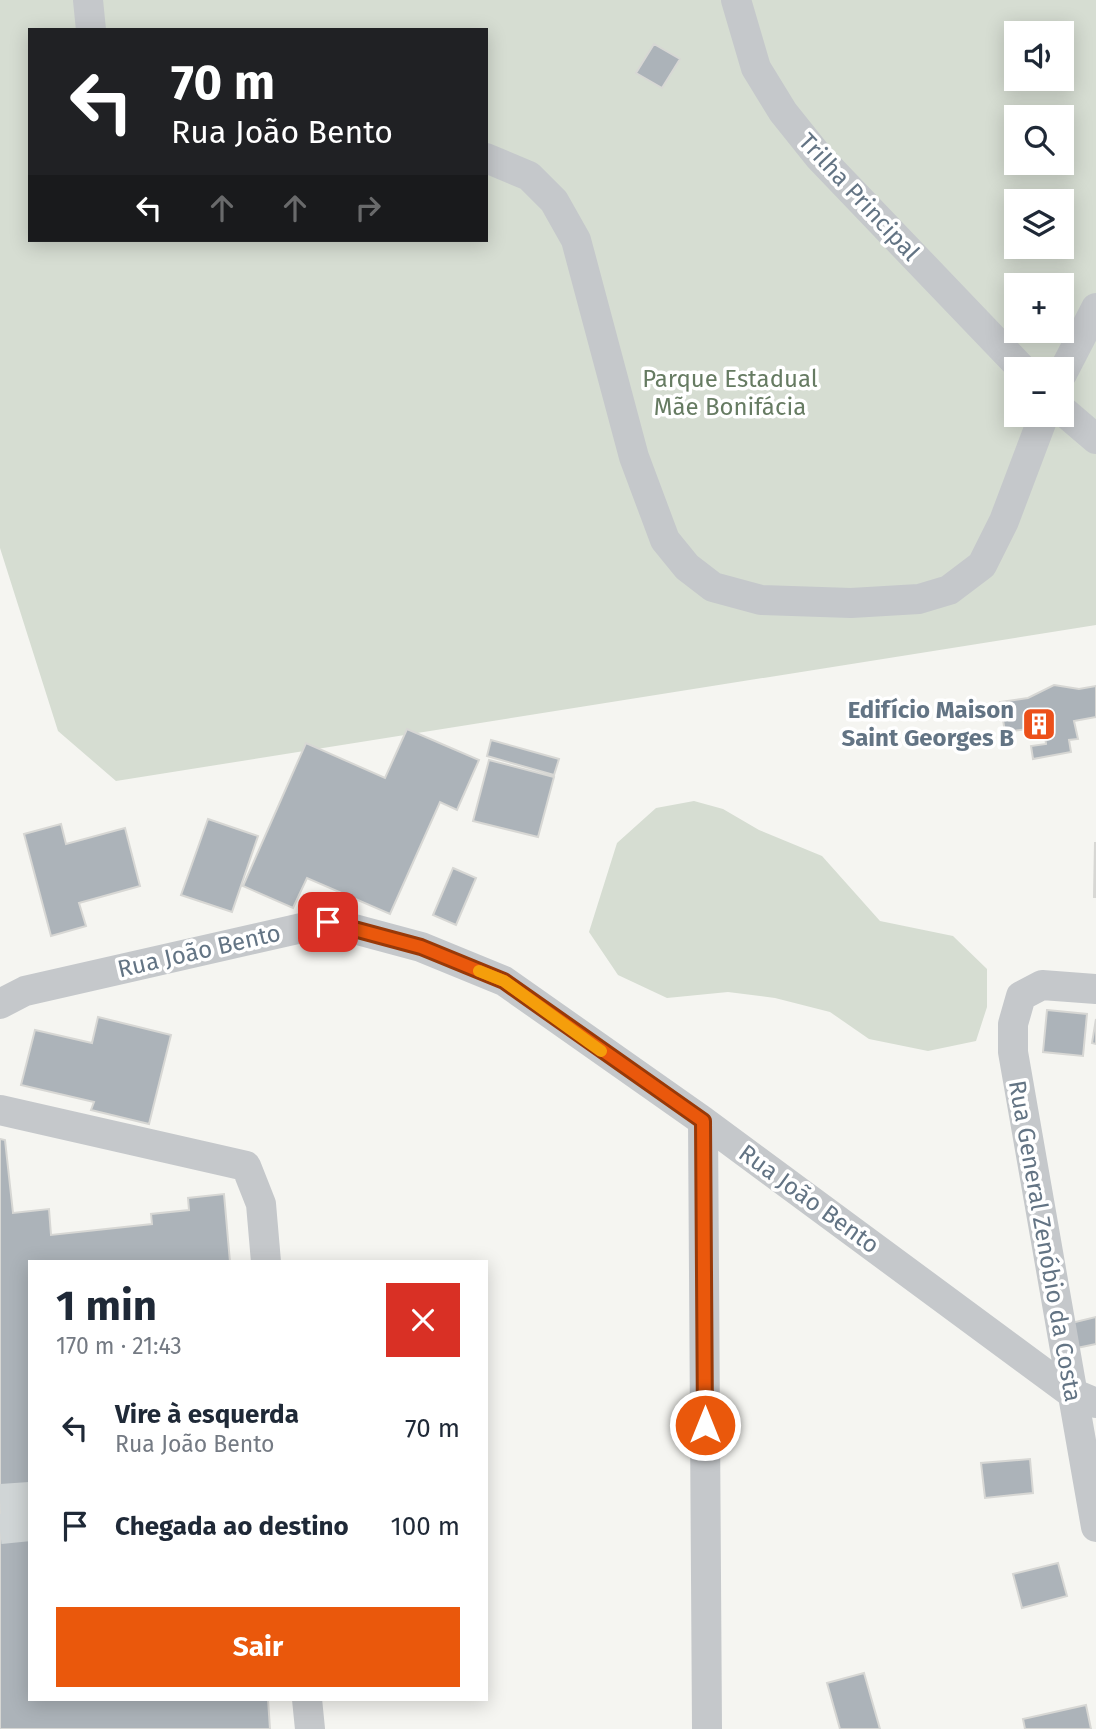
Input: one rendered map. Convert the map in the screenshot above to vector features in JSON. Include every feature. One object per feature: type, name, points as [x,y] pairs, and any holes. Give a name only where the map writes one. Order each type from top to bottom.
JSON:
[{"type":"street","points":[[88,0],[91,28]]},
{"type":"street","name":"Trilha Principal","points":[[736,0],[755,68],[790,121],[819,157],[1011,357]]},
{"type":"street","points":[[488,159],[529,176],[554,201],[576,240],[634,457],[665,540],[687,567],[713,587],[761,600],[851,603],[919,599],[948,590],[982,565],[1004,521],[1039,427]]},
{"type":"street","points":[[1071,357],[1096,308]]},
{"type":"street","points":[[1074,420],[1096,439]]},
{"type":"street","name":"Rua João Bento","points":[[0,1004],[25,991],[328,922],[421,947],[504,981],[703,1121],[1083,1398]]},
{"type":"street","name":"Rua General Zenóbio da Costa","points":[[1096,989],[1042,985],[1021,996],[1013,1024],[1013,1052],[1083,1398],[1096,1527]]},
{"type":"street","points":[[0,1110],[246,1166],[261,1204],[266,1260]]},
{"type":"street","points":[[703,1121],[707,1729]]},
{"type":"street","points":[[307,1701],[310,1729]]},
{"type":"green space","name":"Parque Estadual Mãe Bonifácia","points":[[0,0],[1096,0],[1096,625],[116,781],[58,731],[0,548]]},
{"type":"green space","points":[[694,801],[723,809],[759,830],[822,856],[880,921],[953,936],[987,969],[987,1007],[976,1041],[928,1051],[869,1039],[830,1012],[775,998],[728,992],[667,998],[618,975],[589,932],[617,843],[656,808]]},
{"type":"building","points":[[654,44],[680,59],[662,88],[636,73]]},
{"type":"building","name":"Edifício Maison Saint Georges B","points":[[1054,685],[1079,689],[1096,686],[1096,717],[1074,721],[1078,739],[1069,740],[1071,752],[1033,759],[1031,746],[1046,744],[1044,727],[1005,732],[1000,702],[1028,698]]},
{"type":"building","points":[[407,729],[479,760],[457,810],[440,802],[390,914],[307,878],[293,908],[243,886],[306,743],[385,778]]},
{"type":"building","points":[[491,740],[559,759],[554,775],[487,756]]},
{"type":"building","points":[[489,760],[554,777],[538,837],[473,821]]},
{"type":"building","points":[[208,819],[258,836],[232,912],[181,895]]},
{"type":"building","points":[[61,824],[66,844],[125,828],[140,886],[79,903],[86,926],[51,936],[24,834]]},
{"type":"building","points":[[1095,843],[1096,897],[1094,897]]},
{"type":"building","points":[[453,868],[476,878],[456,925],[433,915]]},
{"type":"building","points":[[1047,1010],[1087,1014],[1083,1056],[1043,1052]]},
{"type":"building","points":[[98,1017],[171,1035],[149,1124],[91,1110],[94,1102],[21,1085],[35,1030],[92,1043]]},
{"type":"building","points":[[1096,1019],[1096,1044],[1092,1043]]},
{"type":"building","points":[[0,1139],[5,1140],[13,1213],[49,1209],[51,1235],[152,1224],[151,1214],[189,1210],[188,1198],[224,1194],[230,1260],[28,1260],[28,1701],[268,1701],[270,1729],[0,1729]]},
{"type":"building","points":[[1096,1317],[1096,1344],[1072,1349],[1067,1324]]},
{"type":"building","points":[[1030,1459],[1033,1493],[985,1498],[981,1463]]},
{"type":"building","points":[[1058,1563],[1067,1596],[1022,1608],[1013,1574]]},
{"type":"building","points":[[864,1673],[880,1729],[840,1729],[827,1683]]},
{"type":"building","points":[[1086,1705],[1091,1729],[1025,1729],[1023,1719]]},
{"type":"tunnel","points":[[0,1499],[28,1497]]},
{"type":"tunnel","points":[[0,1529],[28,1526]]},
{"type":"slow traffic","points":[[479,971],[504,981],[601,1051]]},
{"type":"place","name":"Edifício Maison Saint Georges B","points":[[1039,724]]},
{"type":"route","points":[[328,922],[421,947],[504,981],[703,1121],[705,1425]]}]
